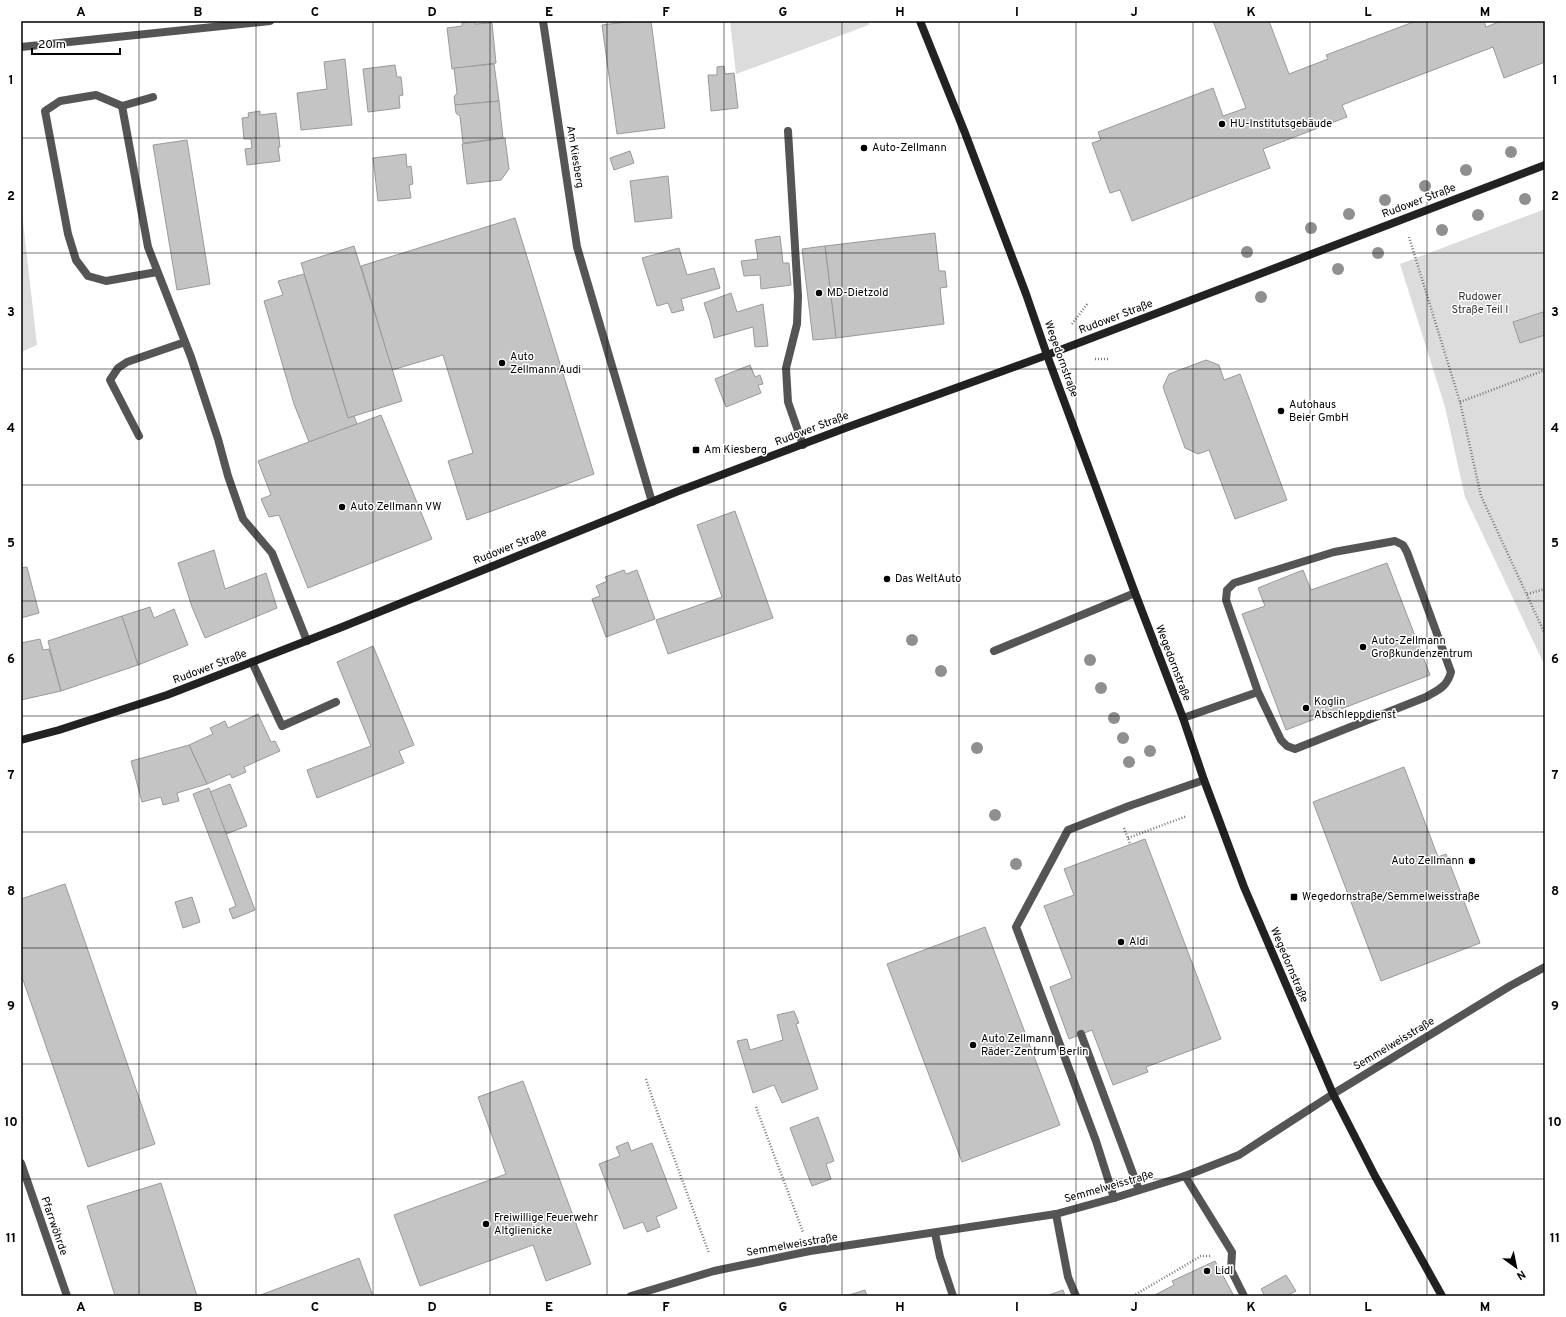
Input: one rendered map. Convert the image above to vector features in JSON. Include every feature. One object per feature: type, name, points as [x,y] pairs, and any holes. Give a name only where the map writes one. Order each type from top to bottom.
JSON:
[{"type":"street","points":[[21,47],[194,25],[270,21]]},
{"type":"street","name":"Am Kiesberg","points":[[543,21],[578,247],[652,502]]},
{"type":"street","name":"Wegedornstraße","points":[[920,21],[1026,294],[1047,356],[1250,900],[1333,1094],[1375,1176],[1442,1296]]},
{"type":"street","points":[[152,97],[122,106],[96,95],[60,100],[45,111],[68,234],[76,260],[88,276],[106,281],[157,272]]},
{"type":"street","points":[[122,106],[148,247],[185,342],[243,519],[272,553],[306,641]]},
{"type":"street","points":[[788,131],[798,296],[797,324],[786,368],[788,402],[803,445]]},
{"type":"street","name":"Rudower Straße","points":[[21,740],[59,730],[167,695],[306,641],[652,502],[848,427],[1047,356],[1545,165]]},
{"type":"street","points":[[139,436],[110,380],[118,368],[127,362],[185,342]]},
{"type":"street","points":[[1395,541],[1403,545],[1407,552],[1451,672],[1449,681],[1426,697],[1295,749],[1287,746],[1281,740],[1258,692],[1226,600],[1227,590],[1234,583],[1334,552],[1395,541]]},
{"type":"street","points":[[994,651],[1135,593]]},
{"type":"street","points":[[252,662],[282,726],[336,702]]},
{"type":"street","points":[[1183,718],[1258,692]]},
{"type":"street","points":[[1114,1198],[1096,1141],[1016,927],[1068,830],[1129,806],[1204,780]]},
{"type":"street","name":"Semmelweisstraße","points":[[631,1296],[714,1271],[810,1251],[1056,1214],[1185,1176],[1239,1155],[1333,1094],[1510,986],[1545,967]]},
{"type":"street","points":[[1081,1034],[1139,1190]]},
{"type":"street","name":"Pfarrwöhrde","points":[[21,1163],[67,1296]]},
{"type":"street","points":[[1185,1176],[1232,1252],[1231,1270],[1244,1296]]},
{"type":"street","points":[[1056,1214],[1068,1277],[1076,1296]]},
{"type":"street","points":[[935,1233],[940,1258],[953,1296]]},
{"type":"path","points":[[1415,258],[1460,402],[1481,496],[1545,634]]},
{"type":"path","points":[[1460,402],[1545,370]]},
{"type":"path","points":[[694,445],[696,450]]},
{"type":"path","points":[[1527,594],[1545,588]]},
{"type":"path","points":[[1128,838],[1187,816]]},
{"type":"path","points":[[646,1079],[654,1106],[703,1236]]},
{"type":"path","points":[[756,1107],[810,1251]]},
{"type":"path","points":[[1133,1296],[1201,1256],[1232,1256]]},
{"type":"green space","points":[[730,21],[868,21],[869,25],[736,74]]},
{"type":"green space","points":[[21,204],[37,345],[21,352]]},
{"type":"green space","name":"Rudower Straße Teil I","points":[[1545,209],[1545,666],[1465,497],[1445,407],[1400,264]]},
{"type":"building","points":[[474,21],[475,24],[492,23],[496,63],[452,69],[447,28],[462,26],[462,23]]},
{"type":"building","points":[[633,21],[651,21],[665,128],[617,134],[602,25]]},
{"type":"building","name":"HU-Institutsgebäude","points":[[1213,21],[1269,21],[1289,74],[1328,59],[1326,55],[1416,21],[1484,21],[1486,27],[1501,21],[1545,21],[1545,62],[1504,78],[1493,47],[1342,105],[1347,117],[1263,149],[1270,168],[1132,221],[1120,190],[1110,193],[1092,143],[1101,140],[1098,132],[1213,88],[1223,116],[1246,108]]},
{"type":"building","points":[[345,59],[352,125],[301,130],[297,93],[327,89],[324,62]]},
{"type":"building","points":[[494,64],[499,101],[455,105],[454,97],[457,93],[454,68]]},
{"type":"building","points":[[395,65],[397,77],[401,77],[403,95],[399,96],[400,108],[368,112],[363,69]]},
{"type":"building","points":[[724,66],[725,74],[734,73],[738,108],[711,111],[708,75],[717,75],[717,67]]},
{"type":"building","points":[[499,101],[503,138],[463,143],[460,116],[456,113],[455,105]]},
{"type":"building","points":[[260,111],[260,115],[276,113],[280,161],[247,165],[245,149],[252,148],[251,139],[244,139],[242,118],[249,117],[248,113]]},
{"type":"building","points":[[505,138],[509,169],[501,180],[467,184],[462,144]]},
{"type":"building","points":[[187,140],[210,284],[177,290],[153,145]]},
{"type":"building","points":[[630,151],[634,163],[614,170],[610,158]]},
{"type":"building","points":[[406,154],[407,167],[411,166],[413,184],[409,185],[411,198],[378,201],[373,158]]},
{"type":"building","points":[[668,176],[672,218],[635,222],[630,181]]},
{"type":"building","name":"Auto Zellmann Audi","points":[[515,218],[594,474],[467,520],[448,461],[473,453],[443,355],[392,370],[361,266]]},
{"type":"building","points":[[935,233],[939,271],[945,271],[947,287],[940,288],[944,324],[836,338],[825,246]]},
{"type":"building","points":[[780,236],[783,263],[789,263],[791,285],[761,289],[760,275],[744,276],[741,261],[758,259],[755,240]]},
{"type":"building","points":[[354,246],[402,401],[348,418],[301,263]]},
{"type":"building","name":"MD-Dietzold","points":[[825,246],[836,338],[813,340],[802,249]]},
{"type":"building","points":[[679,248],[687,275],[714,268],[720,288],[681,299],[684,310],[672,313],[668,303],[657,306],[642,258]]},
{"type":"building","points":[[304,274],[348,418],[354,416],[357,424],[309,442],[294,404],[264,301],[283,295],[278,281]]},
{"type":"building","points":[[731,293],[737,312],[763,304],[768,346],[755,347],[753,327],[714,338],[704,303]]},
{"type":"building","points":[[1543,312],[1545,319],[1545,335],[1520,343],[1513,322]]},
{"type":"building","points":[[1206,360],[1219,365],[1224,380],[1240,374],[1287,500],[1235,519],[1209,450],[1198,454],[1185,448],[1163,387],[1169,374]]},
{"type":"building","points":[[750,365],[755,377],[760,375],[763,384],[758,385],[761,393],[726,407],[715,379]]},
{"type":"building","name":"Auto Zellmann VW","points":[[381,415],[432,539],[308,588],[279,515],[269,517],[261,499],[271,495],[258,461]]},
{"type":"building","points":[[735,511],[773,618],[668,654],[656,620],[722,597],[697,525]]},
{"type":"building","points":[[214,550],[225,589],[266,573],[277,608],[205,638],[192,607],[178,563]]},
{"type":"building","points":[[1387,563],[1430,675],[1286,730],[1242,614],[1265,606],[1258,588],[1303,570],[1311,590]]},
{"type":"building","points":[[27,567],[39,613],[21,618],[21,568]]},
{"type":"building","points":[[624,570],[626,574],[637,570],[655,619],[606,637],[592,599],[600,596],[596,586],[607,581],[605,577]]},
{"type":"building","points":[[150,607],[154,618],[174,609],[188,645],[138,665],[122,616]]},
{"type":"building","points":[[122,616],[138,665],[61,691],[48,641]]},
{"type":"building","points":[[40,639],[43,650],[49,649],[61,691],[21,700],[21,643]]},
{"type":"building","points":[[373,646],[414,745],[399,751],[404,763],[317,798],[307,770],[371,746],[337,662]]},
{"type":"building","points":[[258,714],[271,742],[275,741],[280,751],[244,767],[246,772],[232,778],[230,774],[207,784],[189,745],[213,734],[210,728],[225,721],[228,728]]},
{"type":"building","points":[[189,745],[207,784],[177,793],[179,801],[163,805],[161,797],[142,802],[131,761]]},
{"type":"building","points":[[1404,767],[1438,857],[1446,854],[1480,943],[1381,981],[1313,802]]},
{"type":"building","points":[[230,784],[247,826],[226,834],[210,792]]},
{"type":"building","points":[[209,788],[255,910],[233,919],[229,909],[236,906],[193,794]]},
{"type":"building","name":"Aldi","points":[[1145,839],[1221,1039],[1146,1067],[1148,1072],[1113,1085],[1092,1030],[1069,1039],[1050,987],[1072,978],[1044,906],[1074,895],[1064,869]]},
{"type":"building","points":[[65,884],[155,1144],[88,1167],[21,974],[21,899]]},
{"type":"building","points":[[192,897],[200,922],[183,928],[175,902]]},
{"type":"building","name":"Auto Zellmann Räder-Zentrum Berlin","points":[[985,927],[1060,1125],[962,1162],[887,964]]},
{"type":"building","points":[[794,1011],[799,1023],[796,1024],[818,1089],[782,1103],[774,1085],[753,1093],[737,1041],[747,1039],[750,1050],[783,1040],[777,1015]]},
{"type":"building","points":[[523,1081],[591,1264],[546,1281],[533,1245],[420,1286],[394,1215],[506,1174],[478,1097]]},
{"type":"building","points":[[818,1117],[834,1161],[826,1164],[831,1179],[812,1186],[790,1128]]},
{"type":"building","points":[[628,1142],[631,1151],[652,1143],[677,1208],[656,1217],[660,1227],[647,1232],[643,1222],[624,1229],[599,1164],[620,1156],[616,1147]]},
{"type":"building","points":[[161,1183],[197,1296],[115,1296],[87,1206]]},
{"type":"building","points":[[359,1258],[373,1296],[258,1296]]},
{"type":"building","name":"Lidl","points":[[1215,1261],[1234,1296],[1153,1296],[1174,1285],[1172,1281]]},
{"type":"building","points":[[1286,1275],[1296,1291],[1286,1296],[1265,1296],[1261,1289]]},
{"type":"building","points":[[865,1290],[867,1296],[846,1296]]},
{"type":"building","points":[[1063,1290],[1065,1296],[1046,1296]]},
{"type":"place","name":"HU-Institutsgebäude","points":[[1222,124]]},
{"type":"place","name":"Auto-Zellmann","points":[[864,148]]},
{"type":"place","name":"MD-Dietzold","points":[[819,293]]},
{"type":"place","name":"Auto Zellmann Audi","points":[[502,363]]},
{"type":"place","name":"Autohaus Beier GmbH","points":[[1281,411]]},
{"type":"place","name":"Am Kiesberg","points":[[696,450]]},
{"type":"place","name":"Auto Zellmann VW","points":[[342,507]]},
{"type":"place","name":"Das WeltAuto","points":[[887,579]]},
{"type":"place","name":"Auto-Zellmann Großkundenzentrum","points":[[1363,647]]},
{"type":"place","name":"Koglin Abschleppdienst","points":[[1306,708]]},
{"type":"place","name":"Auto Zellmann","points":[[1472,861]]},
{"type":"place","name":"Wegedornstraße/Semmelweisstraße","points":[[1294,897]]},
{"type":"place","name":"Aldi","points":[[1121,942]]},
{"type":"place","name":"Auto Zellmann Räder-Zentrum Berlin","points":[[973,1045]]},
{"type":"place","name":"Freiwillige Feuerwehr Altglienicke","points":[[486,1224]]},
{"type":"place","name":"Lidl","points":[[1207,1271]]}]
